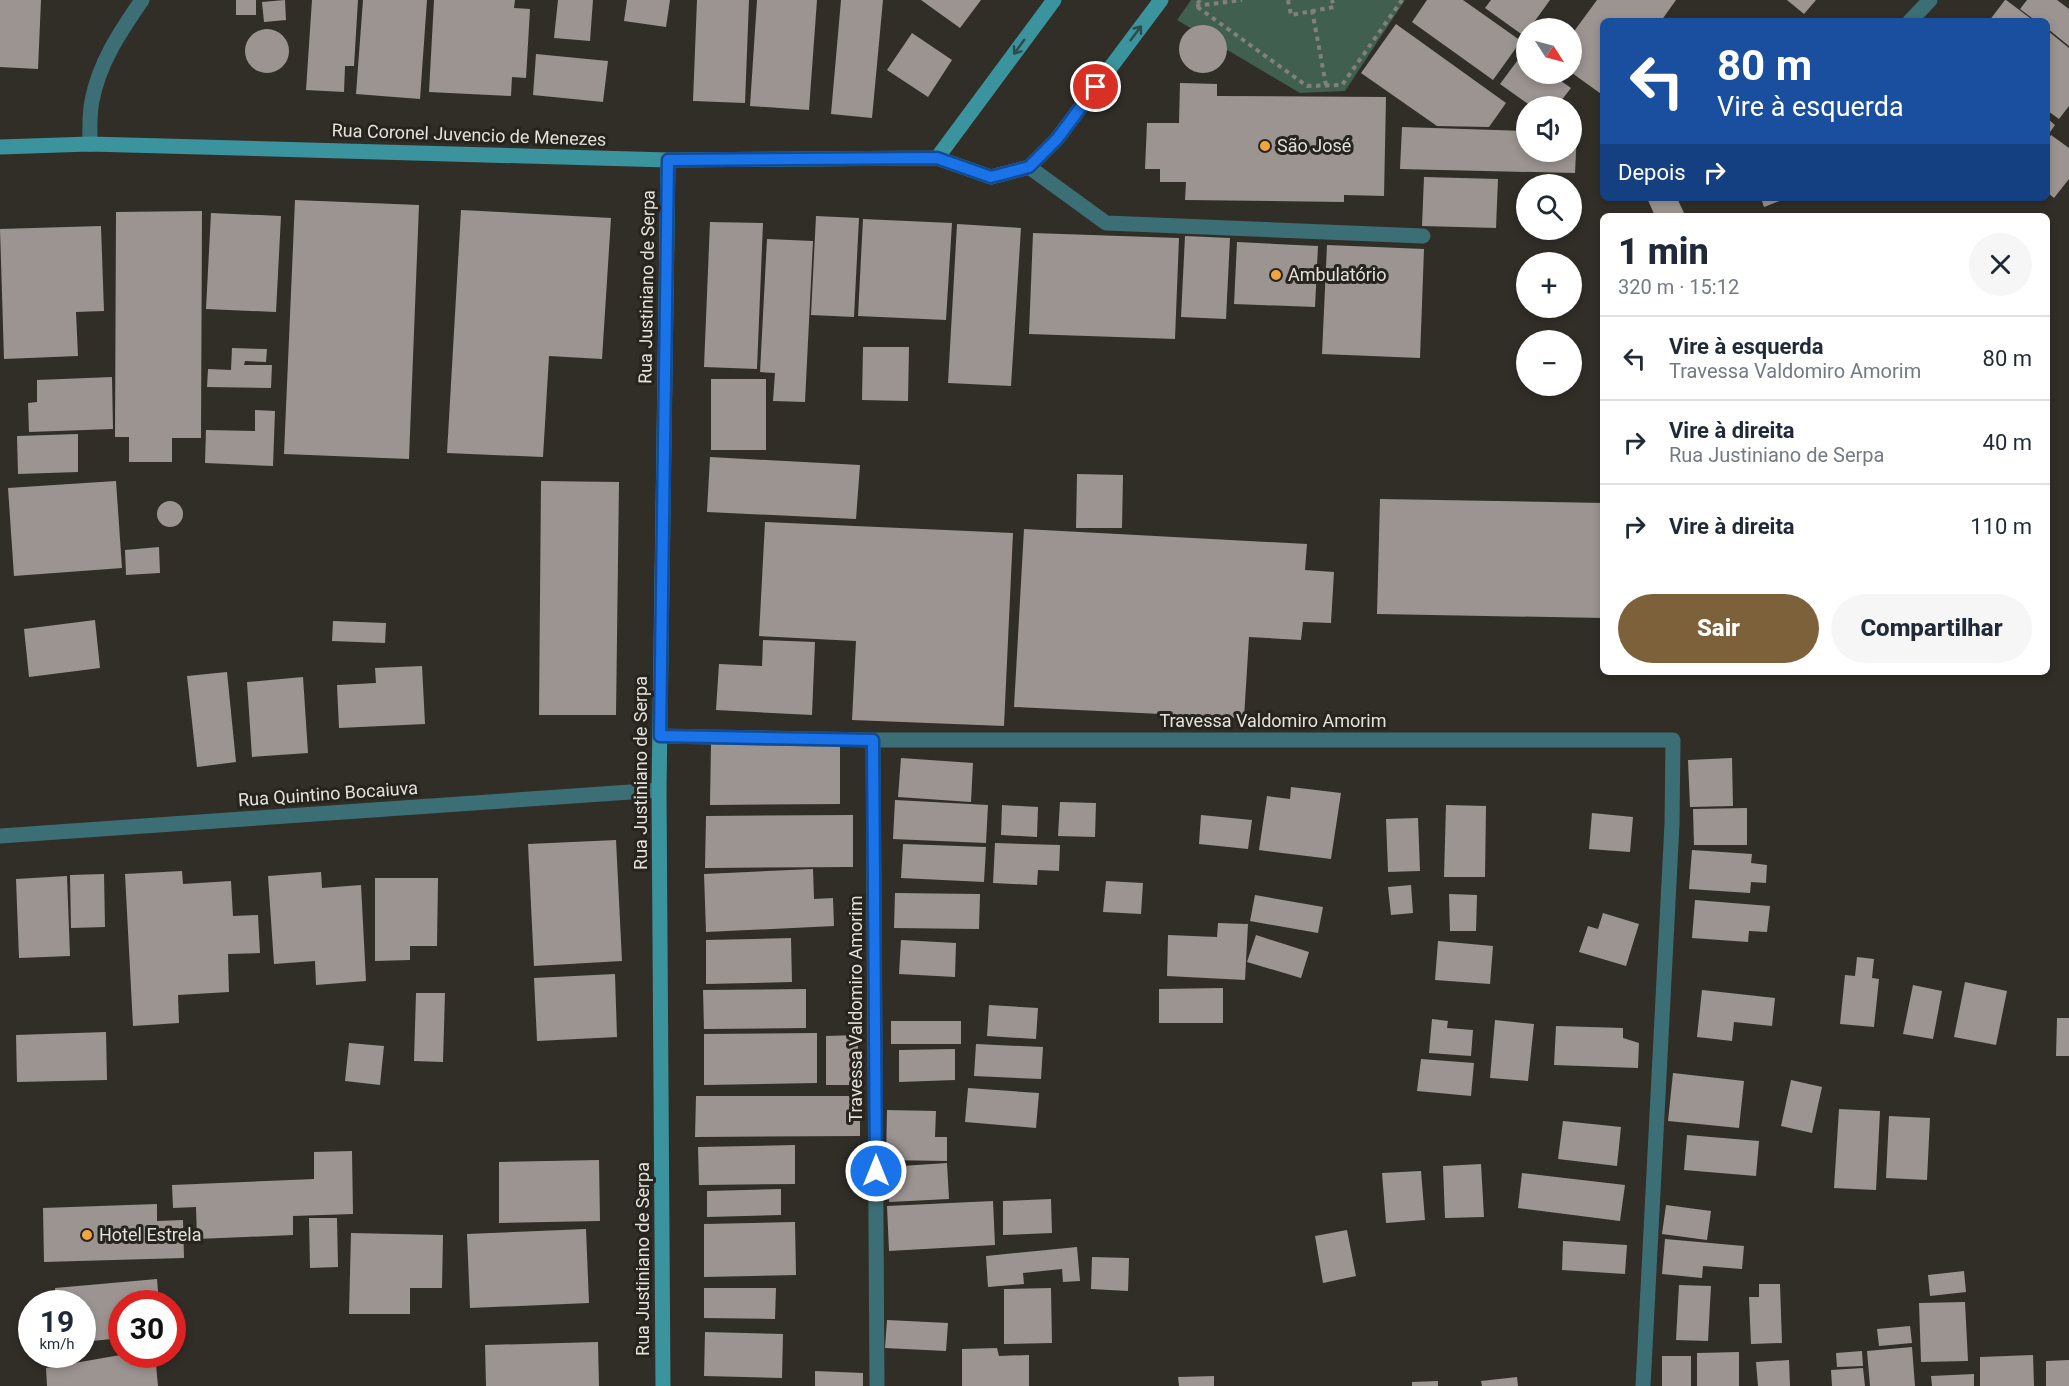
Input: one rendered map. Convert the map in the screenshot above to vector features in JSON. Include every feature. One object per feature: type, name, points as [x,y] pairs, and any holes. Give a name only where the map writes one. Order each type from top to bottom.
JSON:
[{"type":"main road","points":[[937,158],[1054,0]]},
{"type":"main road","points":[[1029,167],[1057,139],[1161,0]]},
{"type":"main road","name":"Rua Coronel Juvencio de Menezes","points":[[0,147],[90,144],[668,160],[937,158],[991,177],[1029,167]]},
{"type":"main road","name":"Rua Justiniano de Serpa","points":[[663,1386],[659,790],[668,160]]},
{"type":"street","points":[[90,144],[91,103],[99,72],[112,45],[142,0]]},
{"type":"street","points":[[1913,18],[1930,0]]},
{"type":"street","points":[[1029,167],[1106,223],[1423,236]]},
{"type":"street","name":"Travessa Valdomiro Amorim","points":[[660,736],[873,740],[1672,740],[1672,824],[1643,1386]]},
{"type":"street","name":"Travessa Valdomiro Amorim","points":[[873,740],[877,1386]]},
{"type":"street","name":"Rua Quintino Bocaiuva","points":[[0,836],[659,790]]},
{"type":"path","points":[[1196,6],[1200,0]]},
{"type":"path","points":[[1196,6],[1242,0]]},
{"type":"path","points":[[1288,0],[1291,15],[1334,7],[1332,0]]},
{"type":"path","points":[[1196,6],[1307,86],[1342,85],[1402,0]]},
{"type":"path","points":[[1312,10],[1326,85]]},
{"type":"green space","points":[[1191,0],[1405,0],[1345,91],[1300,93],[1177,20]]},
{"type":"building","points":[[0,0],[41,0],[38,69],[0,67]]},
{"type":"building","points":[[236,0],[256,0],[256,15],[236,15]]},
{"type":"building","points":[[285,0],[286,20],[264,22],[262,2]]},
{"type":"building","points":[[312,0],[358,0],[354,66],[345,66],[344,92],[306,90]]},
{"type":"building","points":[[363,0],[427,0],[420,99],[356,94]]},
{"type":"building","points":[[434,0],[515,0],[514,8],[530,9],[526,78],[512,77],[511,96],[429,92]]},
{"type":"building","points":[[558,0],[593,0],[590,41],[554,38]]},
{"type":"building","points":[[627,0],[670,0],[666,27],[624,21]]},
{"type":"building","points":[[697,0],[749,0],[745,103],[693,101]]},
{"type":"building","points":[[757,0],[817,0],[809,110],[750,106]]},
{"type":"building","points":[[841,0],[883,0],[872,118],[831,114]]},
{"type":"building","points":[[921,0],[981,0],[960,28]]},
{"type":"building","points":[[1427,0],[1463,0],[1516,37],[1516,48],[1493,80],[1412,22]]},
{"type":"building","points":[[1491,0],[1550,0],[1537,18],[1516,18],[1516,30],[1485,8]]},
{"type":"building","points":[[1597,0],[1676,0],[1663,18],[1600,18],[1600,93],[1582,80],[1582,20]]},
{"type":"building","points":[[1787,0],[1816,0],[1804,14]]},
{"type":"building","points":[[2006,0],[2030,18],[1991,18]]},
{"type":"building","points":[[2027,0],[2057,0],[2069,9],[2069,46],[2050,31],[2050,18],[2032,18],[2020,9]]},
{"type":"building","points":[[1396,24],[1506,103],[1489,127],[1437,126],[1361,73]]},
{"type":"building","points":[[1198,25],[1208,25],[1223,35],[1227,49],[1226,58],[1217,69],[1208,73],[1198,73],[1183,63],[1179,54],[1179,44],[1189,29]]},
{"type":"building","points":[[267,29],[283,35],[289,51],[283,67],[267,73],[251,67],[245,51],[251,35]]},
{"type":"building","points":[[912,33],[952,60],[928,97],[887,70]]},
{"type":"building","points":[[2050,33],[2069,48],[2069,106],[2059,119],[2050,112]]},
{"type":"building","points":[[536,54],[608,61],[603,102],[533,95]]},
{"type":"building","points":[[1516,62],[1516,84],[1565,84],[1571,88],[1565,96],[1517,96],[1500,84]]},
{"type":"building","name":"São José","points":[[1180,83],[1217,84],[1217,96],[1386,97],[1384,196],[1344,195],[1344,202],[1185,200],[1186,182],[1160,182],[1160,169],[1145,169],[1147,123],[1179,123]]},
{"type":"building","points":[[2050,121],[2055,125],[2050,132]]},
{"type":"building","points":[[1402,127],[1516,131],[1516,162],[1576,162],[1575,173],[1400,169]]},
{"type":"building","points":[[2051,135],[2069,148],[2069,179],[2054,198],[2050,195]]},
{"type":"building","points":[[1424,177],[1498,179],[1496,228],[1422,226]]},
{"type":"building","points":[[295,200],[419,205],[409,459],[284,454]]},
{"type":"building","points":[[1648,201],[1678,201],[1684,213],[1654,213]]},
{"type":"building","points":[[1762,201],[1779,201],[1764,207]]},
{"type":"building","points":[[461,210],[611,218],[602,359],[549,356],[543,457],[447,453]]},
{"type":"building","points":[[202,211],[201,438],[172,438],[172,462],[129,462],[129,437],[115,437],[116,212]]},
{"type":"building","points":[[211,213],[281,216],[276,312],[206,309]]},
{"type":"building","points":[[816,216],[859,218],[854,317],[811,315]]},
{"type":"building","points":[[863,219],[952,223],[946,320],[858,316]]},
{"type":"building","points":[[710,222],[763,223],[757,369],[704,367]]},
{"type":"building","points":[[957,224],[1021,228],[1011,386],[948,383]]},
{"type":"building","points":[[101,226],[104,311],[76,312],[78,356],[4,359],[0,229]]},
{"type":"building","points":[[1033,233],[1179,238],[1175,339],[1029,334]]},
{"type":"building","points":[[1185,236],[1230,238],[1226,319],[1181,317]]},
{"type":"building","points":[[767,239],[813,241],[805,402],[773,401],[775,373],[760,372]]},
{"type":"building","name":"Ambulatório","points":[[1237,242],[1318,246],[1315,307],[1234,304]]},
{"type":"building","points":[[1327,245],[1424,249],[1420,358],[1322,354]]},
{"type":"building","points":[[863,347],[909,347],[908,401],[862,400]]},
{"type":"building","points":[[232,348],[267,349],[266,362],[245,361],[244,365],[272,365],[271,388],[207,387],[208,369],[231,370]]},
{"type":"building","points":[[112,377],[113,429],[29,432],[28,403],[37,402],[37,380]]},
{"type":"building","points":[[711,379],[766,379],[766,450],[711,450]]},
{"type":"building","points":[[255,410],[275,411],[273,466],[205,463],[206,430],[255,431]]},
{"type":"building","points":[[78,434],[78,472],[18,474],[17,436]]},
{"type":"building","points":[[710,457],[860,465],[856,519],[707,512]]},
{"type":"building","points":[[1077,474],[1123,475],[1122,528],[1076,528]]},
{"type":"building","points":[[116,481],[122,568],[14,576],[8,488]]},
{"type":"building","points":[[541,481],[619,482],[616,715],[539,715]]},
{"type":"building","points":[[1380,499],[1600,503],[1600,618],[1377,614]]},
{"type":"building","points":[[170,501],[180,504],[183,514],[180,524],[170,527],[160,524],[157,514],[160,504]]},
{"type":"building","points":[[765,522],[1013,533],[1004,726],[852,720],[856,641],[759,636]]},
{"type":"building","points":[[1024,529],[1307,544],[1305,570],[1334,572],[1331,623],[1303,622],[1301,640],[1249,637],[1244,718],[1014,707]]},
{"type":"building","points":[[159,547],[160,573],[126,575],[125,550]]},
{"type":"building","points":[[95,620],[100,668],[29,677],[24,629]]},
{"type":"building","points":[[333,621],[386,623],[385,643],[332,641]]},
{"type":"building","points":[[763,640],[815,642],[812,715],[716,710],[719,664],[762,666]]},
{"type":"building","points":[[422,666],[425,724],[339,728],[337,685],[376,683],[375,668]]},
{"type":"building","points":[[227,672],[236,762],[197,767],[187,676]]},
{"type":"building","points":[[303,677],[308,753],[252,757],[247,682]]},
{"type":"building","points":[[840,743],[840,804],[710,805],[711,744]]},
{"type":"building","points":[[901,758],[973,763],[971,802],[898,797]]},
{"type":"building","points":[[1732,758],[1733,806],[1690,807],[1688,760]]},
{"type":"building","points":[[1291,787],[1341,793],[1331,859],[1259,850],[1267,796],[1290,799]]},
{"type":"building","points":[[895,800],[988,805],[986,843],[893,839]]},
{"type":"building","points":[[1060,802],[1096,803],[1095,837],[1058,836]]},
{"type":"building","points":[[1002,805],[1038,807],[1037,837],[1001,835]]},
{"type":"building","points":[[1446,805],[1486,806],[1485,877],[1444,877]]},
{"type":"building","points":[[1747,808],[1747,845],[1694,845],[1693,809]]},
{"type":"building","points":[[1592,813],[1633,817],[1630,852],[1589,849]]},
{"type":"building","points":[[853,815],[853,867],[705,868],[706,816]]},
{"type":"building","points":[[1201,815],[1252,820],[1248,849],[1199,844]]},
{"type":"building","points":[[1418,818],[1420,871],[1388,872],[1386,819]]},
{"type":"building","points":[[616,840],[622,961],[534,966],[528,844]]},
{"type":"building","points":[[995,843],[1060,845],[1059,871],[1038,870],[1037,885],[993,883]]},
{"type":"building","points":[[903,844],[986,847],[984,882],[901,878]]},
{"type":"building","points":[[1692,850],[1752,854],[1751,863],[1767,865],[1766,883],[1751,882],[1750,893],[1689,889]]},
{"type":"building","points":[[813,869],[814,899],[833,898],[834,926],[706,932],[704,874]]},
{"type":"building","points":[[182,871],[183,884],[231,881],[233,916],[258,915],[260,953],[228,954],[229,992],[178,995],[179,1023],[133,1026],[125,874]]},
{"type":"building","points":[[321,872],[322,888],[361,885],[366,981],[316,985],[315,961],[274,964],[268,876]]},
{"type":"building","points":[[104,874],[105,927],[71,928],[70,875]]},
{"type":"building","points":[[67,876],[70,956],[19,958],[16,879]]},
{"type":"building","points":[[375,878],[438,878],[437,946],[410,946],[410,960],[375,961]]},
{"type":"building","points":[[1106,881],[1143,883],[1141,914],[1103,912]]},
{"type":"building","points":[[1411,885],[1413,913],[1391,915],[1388,887]]},
{"type":"building","points":[[895,893],[980,894],[979,929],[894,928]]},
{"type":"building","points":[[1449,894],[1477,895],[1476,931],[1450,931]]},
{"type":"building","points":[[1255,895],[1323,907],[1318,933],[1250,921]]},
{"type":"building","points":[[1695,900],[1770,906],[1767,932],[1749,931],[1748,942],[1692,938]]},
{"type":"building","points":[[1603,913],[1639,924],[1626,966],[1579,952],[1588,926],[1598,929]]},
{"type":"building","points":[[1218,923],[1248,924],[1245,980],[1167,976],[1168,935],[1217,937]]},
{"type":"building","points":[[1256,935],[1309,952],[1301,978],[1247,962]]},
{"type":"building","points":[[791,938],[792,982],[706,984],[706,940]]},
{"type":"building","points":[[901,940],[956,943],[955,977],[899,974]]},
{"type":"building","points":[[1438,941],[1493,946],[1490,984],[1435,980]]},
{"type":"building","points":[[1857,957],[1874,959],[1872,978],[1879,979],[1874,1027],[1840,1024],[1845,975],[1855,976]]},
{"type":"building","points":[[615,974],[617,1037],[537,1041],[534,978]]},
{"type":"building","points":[[1965,982],[2007,991],[1996,1045],[1954,1037]]},
{"type":"building","points":[[1913,985],[1942,991],[1933,1039],[1903,1034]]},
{"type":"building","points":[[1223,988],[1223,1023],[1159,1023],[1159,989]]},
{"type":"building","points":[[806,989],[806,1028],[704,1029],[703,990]]},
{"type":"building","points":[[1702,990],[1775,998],[1772,1026],[1734,1022],[1732,1041],[1697,1037]]},
{"type":"building","points":[[416,993],[445,993],[443,1062],[414,1061]]},
{"type":"building","points":[[989,1005],[1038,1008],[1036,1039],[987,1036]]},
{"type":"building","points":[[2057,1018],[2069,1018],[2069,1056],[2056,1056]]},
{"type":"building","points":[[1432,1019],[1448,1021],[1447,1028],[1473,1030],[1471,1056],[1429,1053]]},
{"type":"building","points":[[1495,1020],[1534,1024],[1528,1081],[1490,1078]]},
{"type":"building","points":[[891,1021],[961,1021],[961,1044],[891,1044]]},
{"type":"building","points":[[1556,1026],[1623,1028],[1623,1038],[1639,1043],[1638,1068],[1554,1065]]},
{"type":"building","points":[[106,1032],[107,1080],[17,1082],[16,1035]]},
{"type":"building","points":[[817,1033],[817,1083],[704,1085],[704,1034]]},
{"type":"building","points":[[858,1035],[858,1085],[826,1085],[826,1036]]},
{"type":"building","points":[[349,1043],[384,1046],[380,1085],[345,1081]]},
{"type":"building","points":[[976,1044],[1043,1047],[1041,1079],[974,1076]]},
{"type":"building","points":[[955,1049],[955,1080],[899,1082],[899,1050]]},
{"type":"building","points":[[1421,1059],[1474,1063],[1471,1096],[1417,1091]]},
{"type":"building","points":[[1673,1073],[1744,1081],[1739,1128],[1668,1121]]},
{"type":"building","points":[[1791,1080],[1822,1087],[1812,1133],[1781,1126]]},
{"type":"building","points":[[968,1088],[1039,1093],[1036,1128],[965,1122]]},
{"type":"building","points":[[696,1096],[860,1096],[860,1136],[695,1137]]},
{"type":"building","points":[[1839,1109],[1880,1111],[1876,1190],[1834,1188]]},
{"type":"building","points":[[887,1110],[936,1111],[935,1137],[947,1137],[947,1161],[886,1160]]},
{"type":"building","points":[[1889,1116],[1930,1118],[1927,1180],[1886,1178]]},
{"type":"building","points":[[1563,1121],[1621,1127],[1617,1166],[1558,1159]]},
{"type":"building","points":[[1687,1135],[1759,1141],[1756,1176],[1684,1170]]},
{"type":"building","points":[[795,1145],[795,1184],[699,1185],[698,1147]]},
{"type":"building","points":[[352,1151],[353,1214],[293,1216],[293,1235],[197,1239],[196,1207],[173,1208],[172,1185],[314,1179],[314,1152]]},
{"type":"building","points":[[599,1160],[600,1221],[499,1223],[499,1162]]},
{"type":"building","points":[[947,1163],[949,1199],[889,1202],[887,1167]]},
{"type":"building","points":[[1481,1164],[1484,1217],[1445,1218],[1443,1166]]},
{"type":"building","points":[[1421,1171],[1425,1220],[1386,1223],[1382,1173]]},
{"type":"building","points":[[1522,1173],[1625,1185],[1620,1221],[1518,1208]]},
{"type":"building","points":[[781,1189],[781,1215],[707,1217],[707,1191]]},
{"type":"building","points":[[1051,1199],[1052,1233],[1003,1235],[1003,1201]]},
{"type":"building","points":[[993,1201],[995,1245],[889,1251],[887,1206]]},
{"type":"building","points":[[157,1204],[157,1221],[183,1220],[184,1258],[44,1262],[43,1208]]},
{"type":"building","points":[[1666,1205],[1711,1211],[1707,1240],[1662,1234]]},
{"type":"building","points":[[309,1218],[337,1218],[338,1267],[310,1268]]},
{"type":"building","points":[[795,1222],[796,1275],[704,1277],[704,1224]]},
{"type":"building","points":[[586,1229],[589,1303],[470,1308],[467,1234]]},
{"type":"building","points":[[1347,1230],[1356,1276],[1323,1283],[1315,1236]]},
{"type":"building","points":[[351,1233],[443,1235],[442,1288],[410,1288],[410,1314],[349,1314]]},
{"type":"building","points":[[1665,1239],[1744,1246],[1742,1269],[1703,1266],[1702,1278],[1662,1274]]},
{"type":"building","points":[[1563,1241],[1627,1245],[1625,1274],[1562,1270]]},
{"type":"building","points":[[1077,1247],[1080,1281],[1063,1282],[1062,1269],[1023,1273],[1024,1284],[988,1287],[986,1256]]},
{"type":"building","points":[[1092,1257],[1129,1258],[1128,1291],[1091,1289]]},
{"type":"building","points":[[1964,1271],[1966,1292],[1930,1296],[1928,1275]]},
{"type":"building","points":[[157,1279],[158,1290],[108,1290],[108,1339],[96,1341],[96,1290],[55,1290],[55,1288]]},
{"type":"building","points":[[1759,1284],[1780,1284],[1782,1343],[1751,1344],[1749,1297],[1759,1297]]},
{"type":"building","points":[[1679,1285],[1711,1286],[1708,1341],[1676,1340]]},
{"type":"building","points":[[704,1288],[776,1288],[775,1319],[704,1318]]},
{"type":"building","points":[[1051,1288],[1052,1343],[1004,1344],[1004,1289]]},
{"type":"building","points":[[1965,1302],[1968,1361],[1921,1362],[1919,1303]]},
{"type":"building","points":[[887,1320],[948,1323],[946,1351],[885,1348]]},
{"type":"building","points":[[1910,1326],[1912,1343],[1879,1346],[1877,1329]]},
{"type":"building","points":[[705,1332],[783,1334],[782,1378],[704,1376]]},
{"type":"building","points":[[598,1342],[599,1386],[486,1386],[485,1345]]},
{"type":"building","points":[[1912,1347],[1915,1386],[1870,1386],[1867,1351]]},
{"type":"building","points":[[997,1348],[999,1356],[1029,1355],[1029,1386],[962,1386],[962,1349]]},
{"type":"building","points":[[1862,1351],[1863,1366],[1837,1367],[1836,1353]]},
{"type":"building","points":[[1739,1352],[1739,1386],[1697,1386],[1697,1353]]},
{"type":"building","points":[[2033,1355],[2034,1386],[1980,1386],[1980,1357]]},
{"type":"building","points":[[1662,1356],[1691,1356],[1691,1386],[1662,1386]]},
{"type":"building","points":[[108,1357],[108,1368],[156,1368],[158,1386],[47,1386],[46,1368],[96,1368],[96,1359]]},
{"type":"building","points":[[1789,1360],[1790,1386],[1758,1386],[1756,1362]]},
{"type":"building","points":[[2069,1360],[2069,1386],[2046,1386],[2046,1361]]},
{"type":"building","points":[[1863,1368],[1865,1386],[1832,1386],[1831,1370]]},
{"type":"building","points":[[815,1371],[863,1373],[863,1386],[815,1386]]},
{"type":"building","points":[[1974,1374],[1974,1386],[1932,1386],[1931,1376]]},
{"type":"building","points":[[1214,1376],[1214,1386],[1179,1386],[1178,1377]]},
{"type":"building","points":[[1517,1377],[1518,1386],[1482,1386],[1481,1381]]},
{"type":"building","points":[[1438,1381],[1438,1386],[1412,1386],[1412,1382]]},
{"type":"place","name":"São José","points":[[1265,146]]},
{"type":"place","name":"Ambulatório","points":[[1276,275]]},
{"type":"place","name":"Hotel Estrela","points":[[87,1235]]},
{"type":"route","points":[[876,1171],[873,740],[660,736],[668,160],[937,158],[991,177],[1029,167],[1057,139],[1096,87]]}]
